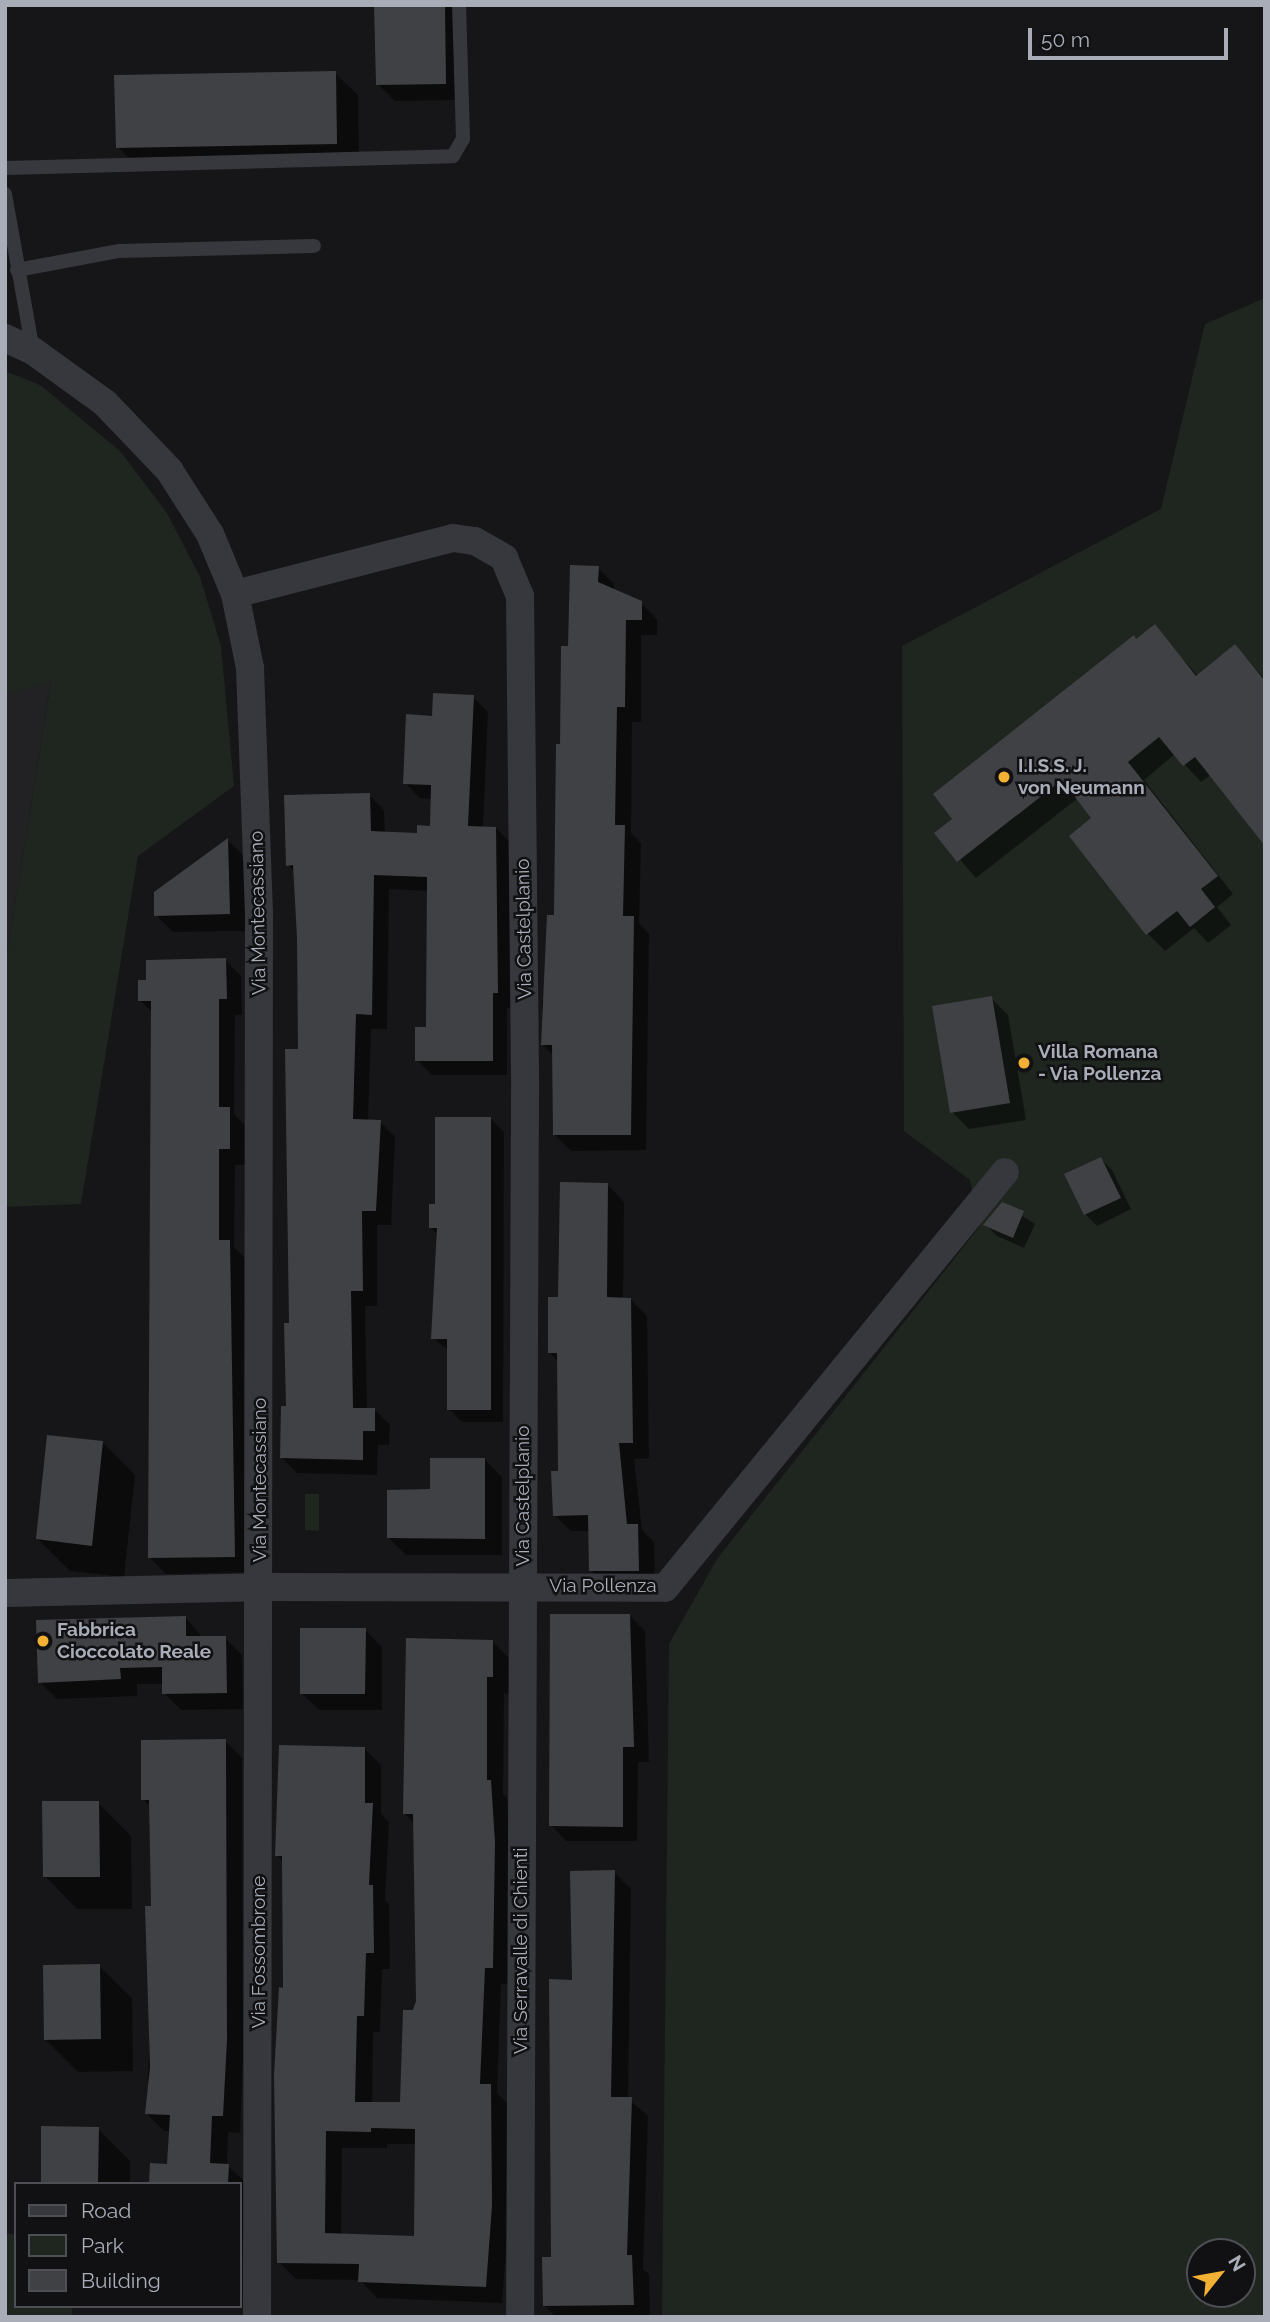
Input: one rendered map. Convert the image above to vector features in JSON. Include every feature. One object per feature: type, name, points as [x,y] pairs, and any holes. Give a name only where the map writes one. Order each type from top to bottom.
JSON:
[{"type":"street","name":"Via Montecassiano","points":[[5,338],[33,351],[105,403],[169,470],[210,534],[235,594],[250,667],[255,720],[261,1587]]},
{"type":"street","name":"Via Castelplanio","points":[[235,594],[453,538],[475,541],[493,549],[504,558],[517,582],[525,1093],[523,1585]]},
{"type":"street","name":"Via Pollenza","points":[[5,1593],[523,1585],[664,1588],[1005,1171]]},
{"type":"street","name":"Via Serravalle di Chienti","points":[[520,2317],[523,1585]]},
{"type":"street","name":"Via Fossombrone","points":[[261,1587],[265,2316]]},
{"type":"lane","points":[[5,168],[453,156],[463,139],[459,5]]},
{"type":"lane","points":[[5,194],[33,351]]},
{"type":"lane","points":[[17,270],[119,251],[314,246]]},
{"type":"shaded area","points":[[51,681],[5,966],[5,696]]},
{"type":"green space","points":[[1265,298],[1265,2317],[662,2317],[669,1644],[717,1559],[980,1226],[970,1180],[904,1131],[902,646],[1161,509],[1205,324]]},
{"type":"green space","points":[[5,371],[40,385],[120,451],[167,513],[200,577],[221,646],[234,786],[138,856],[81,1204],[5,1207],[5,966],[51,682],[5,696]]},
{"type":"green space","points":[[305,1494],[319,1494],[319,1531],[305,1530]]},
{"type":"green space","points":[[5,2233],[14,2235],[14,2308],[72,2308],[72,2317],[5,2317]]},
{"type":"building","points":[[374,5],[445,5],[446,84],[376,85]]},
{"type":"building","points":[[336,71],[337,144],[116,148],[114,75]]},
{"type":"building","points":[[570,565],[599,566],[598,582],[642,601],[642,620],[626,620],[625,707],[617,707],[615,825],[625,825],[623,916],[634,916],[631,1135],[553,1135],[552,1045],[541,1045],[547,915],[554,915],[556,744],[560,744],[561,646],[568,646]]},
{"type":"building","name":"I.I.S.S. J. von Neumann","points":[[1155,624],[1196,676],[1235,644],[1265,681],[1265,846],[1195,757],[1183,766],[1159,737],[1128,762],[1218,876],[1201,889],[1215,907],[1190,927],[1177,911],[1146,935],[1069,836],[1091,818],[1062,780],[957,862],[934,833],[952,819],[933,794],[1134,635],[1136,639]]},
{"type":"building","points":[[433,693],[474,695],[468,826],[496,827],[498,993],[493,993],[493,1061],[415,1061],[415,1027],[426,1027],[427,877],[374,875],[372,1015],[356,1014],[353,1119],[381,1120],[376,1211],[362,1211],[363,1291],[351,1291],[353,1408],[375,1408],[375,1431],[363,1431],[363,1460],[280,1458],[281,1406],[286,1406],[284,1323],[289,1323],[285,1049],[298,1049],[293,865],[286,866],[284,795],[370,793],[371,831],[417,833],[417,825],[430,826],[431,785],[403,784],[406,714],[432,716]]},
{"type":"building","points":[[228,838],[230,914],[154,916],[154,892]]},
{"type":"building","points":[[226,958],[227,999],[219,999],[219,1107],[230,1107],[230,1149],[219,1149],[219,1240],[230,1240],[235,1557],[148,1558],[151,1001],[138,1001],[138,980],[146,980],[146,960]]},
{"type":"building","points":[[992,996],[1010,1103],[950,1113],[932,1006]]},
{"type":"building","points":[[435,1117],[491,1117],[491,1410],[447,1410],[447,1339],[431,1339],[437,1228],[429,1228],[429,1204],[435,1204]]},
{"type":"building","points":[[1101,1157],[1121,1198],[1084,1215],[1064,1174]]},
{"type":"building","points":[[560,1182],[608,1183],[607,1297],[631,1298],[633,1443],[619,1443],[627,1524],[638,1524],[639,1571],[589,1571],[588,1515],[553,1516],[551,1471],[558,1471],[557,1353],[548,1353],[548,1297],[558,1297]]},
{"type":"building","points":[[1002,1202],[1024,1211],[1013,1238],[983,1225]]},
{"type":"building","points":[[47,1435],[103,1441],[92,1546],[36,1539]]},
{"type":"building","points":[[430,1458],[485,1458],[485,1539],[387,1538],[387,1490],[430,1489]]},
{"type":"building","points":[[550,1614],[630,1614],[634,1747],[623,1747],[623,1827],[549,1826]]},
{"type":"building","points":[[186,1616],[186,1636],[226,1636],[227,1693],[162,1694],[162,1667],[120,1668],[121,1679],[38,1683],[36,1620]]},
{"type":"building","points":[[300,1628],[366,1628],[365,1694],[300,1694]]},
{"type":"building","points":[[406,1638],[493,1640],[493,1677],[487,1677],[487,1780],[491,1780],[495,1842],[493,1968],[485,1968],[480,2084],[491,2084],[492,2206],[486,2287],[358,2282],[359,2264],[277,2263],[274,2075],[279,1987],[283,1988],[282,1856],[275,1856],[279,1745],[365,1747],[365,1803],[373,1803],[369,1885],[373,1885],[374,1953],[366,1953],[364,2016],[357,2016],[355,2102],[400,2102],[403,2010],[413,2010],[416,2001],[413,1814],[403,1814]],"holes":[[[415,2129],[414,2236],[325,2233],[326,2131]]]},
{"type":"building","points":[[226,1739],[227,2040],[223,2116],[212,2116],[210,2163],[229,2164],[228,2182],[149,2182],[150,2163],[167,2164],[170,2115],[145,2114],[150,2067],[145,1906],[151,1906],[149,1800],[141,1800],[141,1740]]},
{"type":"building","points":[[42,1801],[99,1801],[100,1877],[43,1877]]},
{"type":"building","points":[[615,1870],[611,2097],[632,2097],[627,2255],[632,2255],[634,2305],[543,2306],[542,2257],[551,2257],[549,1979],[572,1980],[570,1871]]},
{"type":"building","points":[[100,1964],[101,2039],[44,2040],[43,1965]]},
{"type":"building","points":[[41,2126],[99,2127],[98,2182],[41,2182]]},
{"type":"place","name":"I.I.S.S. J. von Neumann","points":[[1004,777]]},
{"type":"place","name":"Villa Romana - Via Pollenza","points":[[1024,1063]]},
{"type":"place","name":"Fabbrica Cioccolato Reale","points":[[43,1641]]}]
